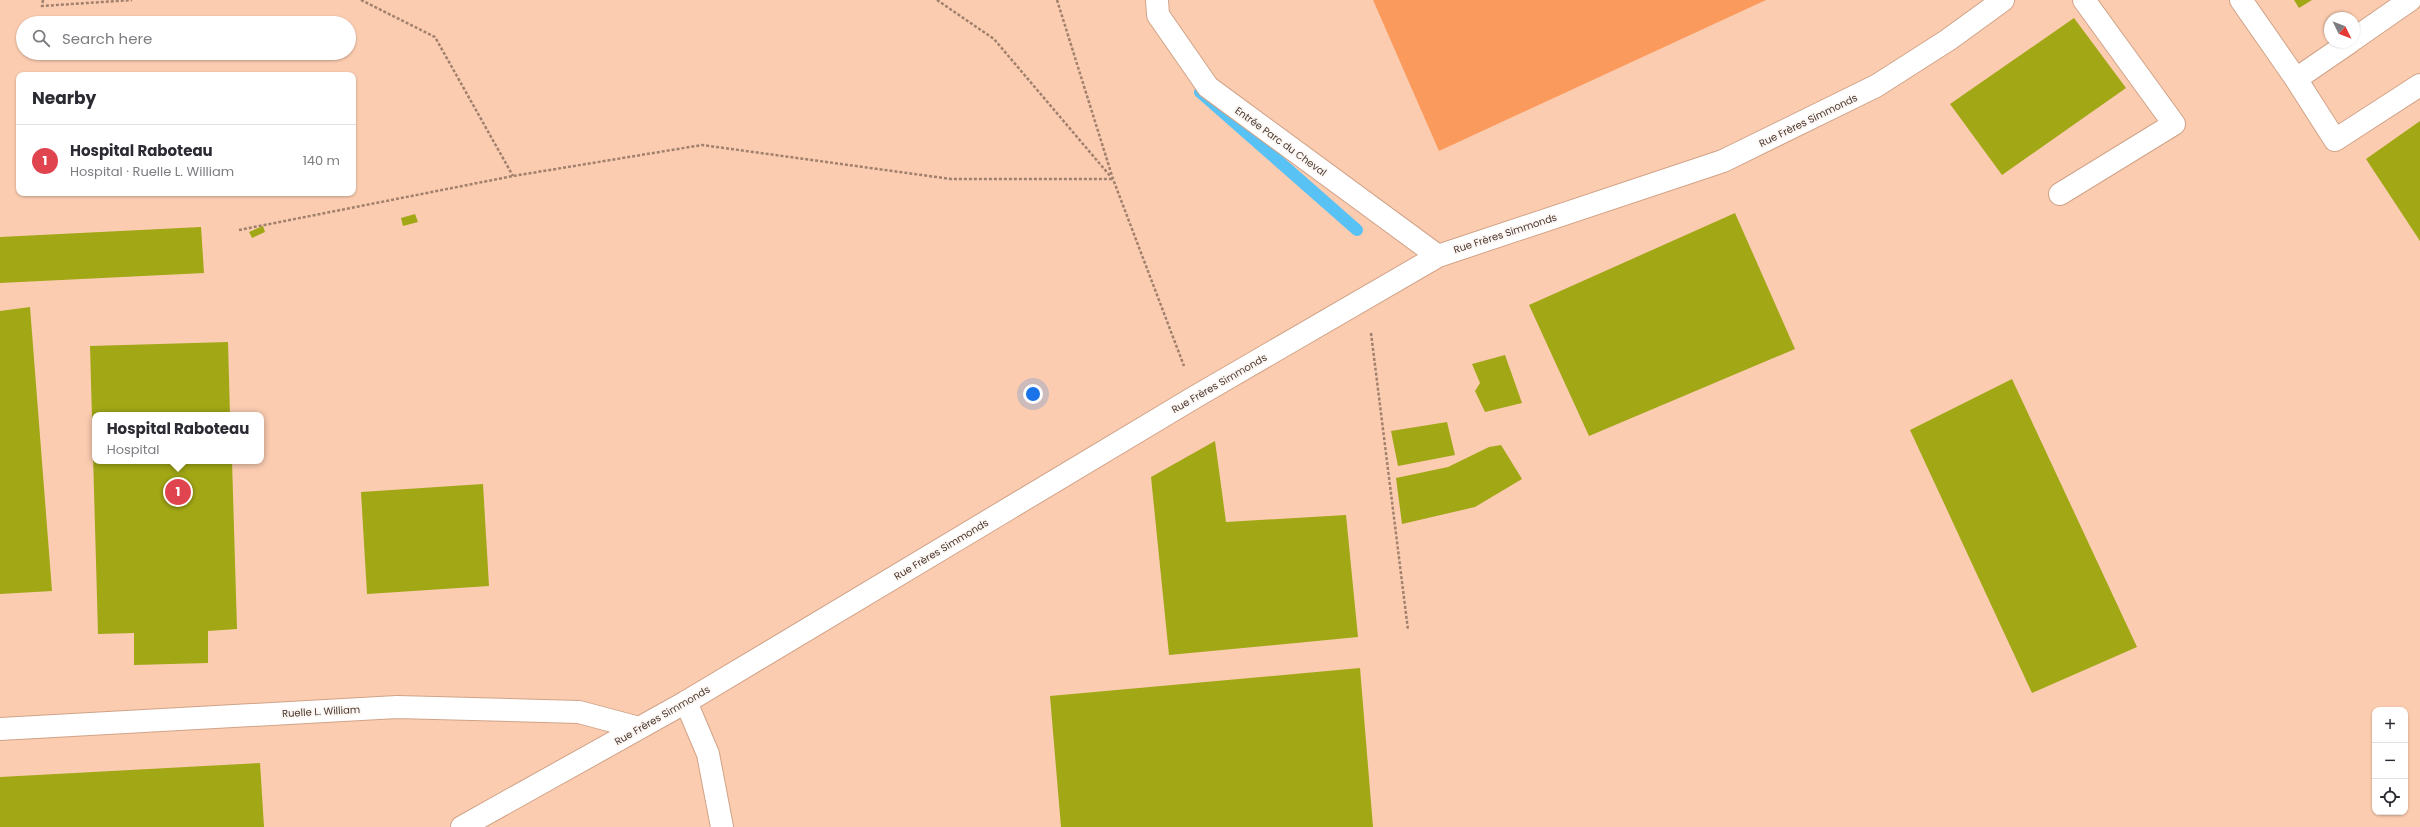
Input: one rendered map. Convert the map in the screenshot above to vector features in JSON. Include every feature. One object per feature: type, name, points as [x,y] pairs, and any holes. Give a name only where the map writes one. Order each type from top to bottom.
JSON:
[{"type":"street","name":"Entrée Parc du Cheval","points":[[1157,0],[1158,15],[1208,87],[1438,256]]},
{"type":"street","name":"Rue Frères Simmonds","points":[[462,827],[686,702],[1195,397],[1438,256],[1723,161],[1876,86],[1948,40],[2003,0]]},
{"type":"street","points":[[2060,194],[2174,124],[2084,0]]},
{"type":"street","points":[[2241,0],[2296,79],[2335,140],[2420,85]]},
{"type":"street","points":[[2360,35],[2410,0]]},
{"type":"street","points":[[2296,79],[2341,48]]},
{"type":"street","points":[[686,702],[708,754],[722,827]]},
{"type":"street","name":"Ruelle L. William","points":[[0,729],[397,707],[579,712],[639,728]]},
{"type":"path","points":[[43,0],[42,6],[132,0]]},
{"type":"path","points":[[361,0],[435,37],[513,176]]},
{"type":"path","points":[[937,0],[994,39],[1113,179]]},
{"type":"path","points":[[1057,0],[1113,179],[1195,397]]},
{"type":"path","points":[[239,230],[513,176],[702,145],[951,179],[1113,179]]},
{"type":"path","points":[[1367,297],[1408,630]]},
{"type":"shaded area","points":[[1373,0],[1766,0],[1439,151]]},
{"type":"building","points":[[2294,0],[2312,0],[2299,8]]},
{"type":"building","points":[[2074,18],[2126,88],[2002,175],[1950,104]]},
{"type":"building","points":[[2420,121],[2420,241],[2366,159]]},
{"type":"building","points":[[1735,213],[1795,349],[1589,436],[1529,305]]},
{"type":"building","points":[[415,214],[418,222],[403,226],[401,218]]},
{"type":"building","points":[[263,226],[265,232],[252,238],[249,232]]},
{"type":"building","points":[[201,227],[204,273],[0,283],[0,237]]},
{"type":"building","points":[[30,307],[52,591],[0,594],[0,311]]},
{"type":"building","points":[[228,342],[230,412],[92,412],[92,418],[90,346]]},
{"type":"building","points":[[1505,355],[1522,403],[1485,412],[1475,391],[1480,383],[1472,364]]},
{"type":"building","points":[[2012,379],[2137,647],[2032,693],[1910,430]]},
{"type":"building","points":[[1447,422],[1455,455],[1398,466],[1391,431]]},
{"type":"building","points":[[1215,441],[1226,522],[1346,515],[1358,637],[1169,655],[1151,477]]},
{"type":"building","points":[[1501,445],[1522,479],[1475,507],[1402,524],[1396,478],[1448,467],[1489,447]]},
{"type":"building","points":[[93,464],[232,464],[237,629],[208,631],[208,663],[134,665],[134,633],[98,634]]},
{"type":"building","points":[[483,484],[489,586],[367,594],[361,492]]},
{"type":"building","points":[[1360,668],[1373,827],[1061,827],[1050,696]]},
{"type":"building","points":[[260,763],[264,827],[0,827],[0,777]]},
{"type":"waterway","points":[[1200,92],[1357,230]]},
{"type":"place","name":"Hospital Raboteau","points":[[178,492]]}]
